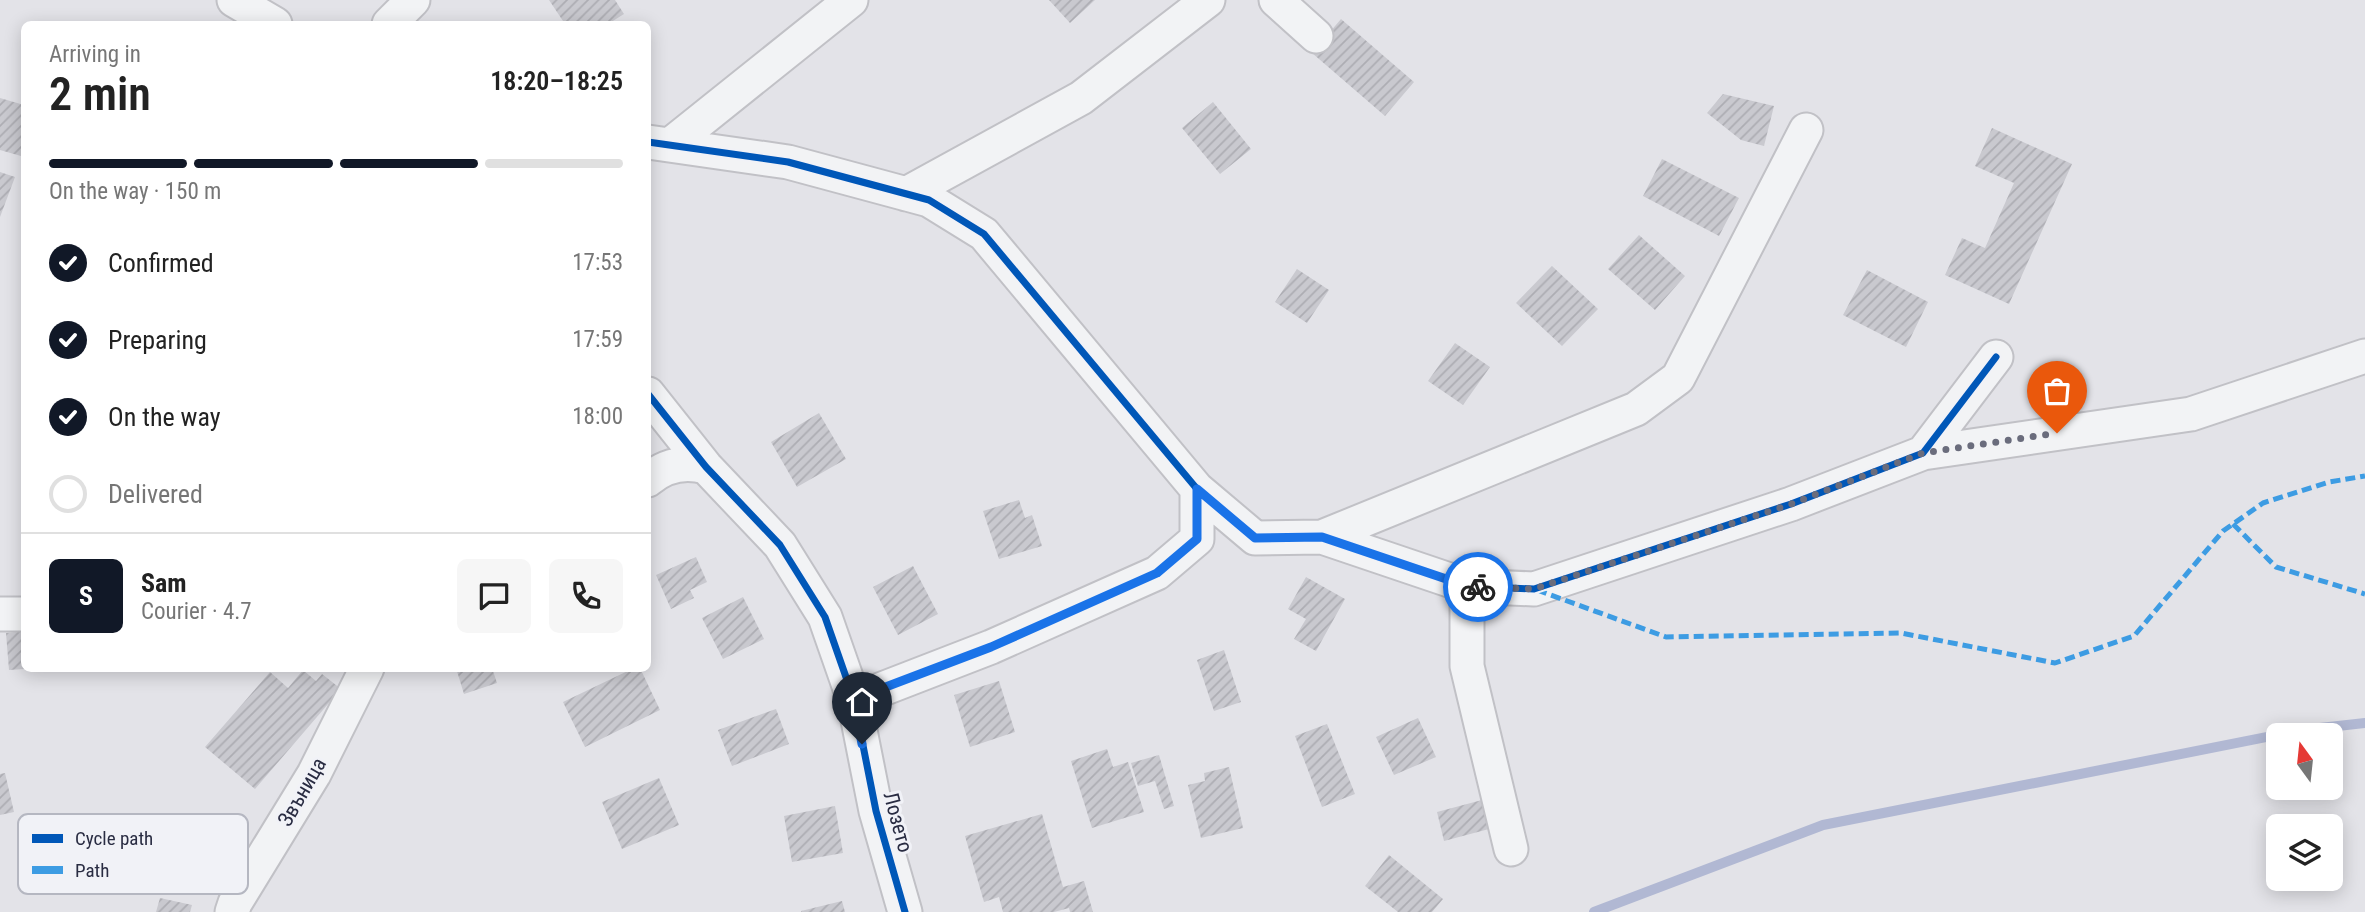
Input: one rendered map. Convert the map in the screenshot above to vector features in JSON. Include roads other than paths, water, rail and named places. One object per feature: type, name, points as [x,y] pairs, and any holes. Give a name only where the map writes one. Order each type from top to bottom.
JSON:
[{"type":"street","points":[[234,0],[270,21]]},
{"type":"street","points":[[392,21],[413,0]]},
{"type":"street","points":[[659,143],[851,0]]},
{"type":"street","points":[[906,194],[1081,98],[1208,0]]},
{"type":"street","points":[[1276,0],[1316,36]]},
{"type":"street","points":[[1322,537],[1636,409],[1678,378],[1806,130]]},
{"type":"street","points":[[659,143],[788,162],[929,200],[984,234],[1197,489],[1255,538],[1322,537],[1467,586],[1534,589],[1791,504],[1923,453],[2191,414],[2365,356]]},
{"type":"street","points":[[1923,453],[1996,357]]},
{"type":"street","name":"Лозето","points":[[651,398],[706,467],[780,545],[825,617],[854,699],[876,811],[905,912]]},
{"type":"street","points":[[651,477],[673,465],[692,463],[706,467]]},
{"type":"street","points":[[854,699],[991,647],[1157,573],[1197,539],[1197,489]]},
{"type":"street","points":[[1467,586],[1467,666],[1511,849]]},
{"type":"street","points":[[0,614],[21,614]]},
{"type":"street","name":"Звъница","points":[[248,882],[314,775],[365,672]]},
{"type":"street","name":"Звъница","points":[[232,912],[241,894]]},
{"type":"waterway","points":[[1594,912],[1823,825],[2302,730],[2365,723]]}]
